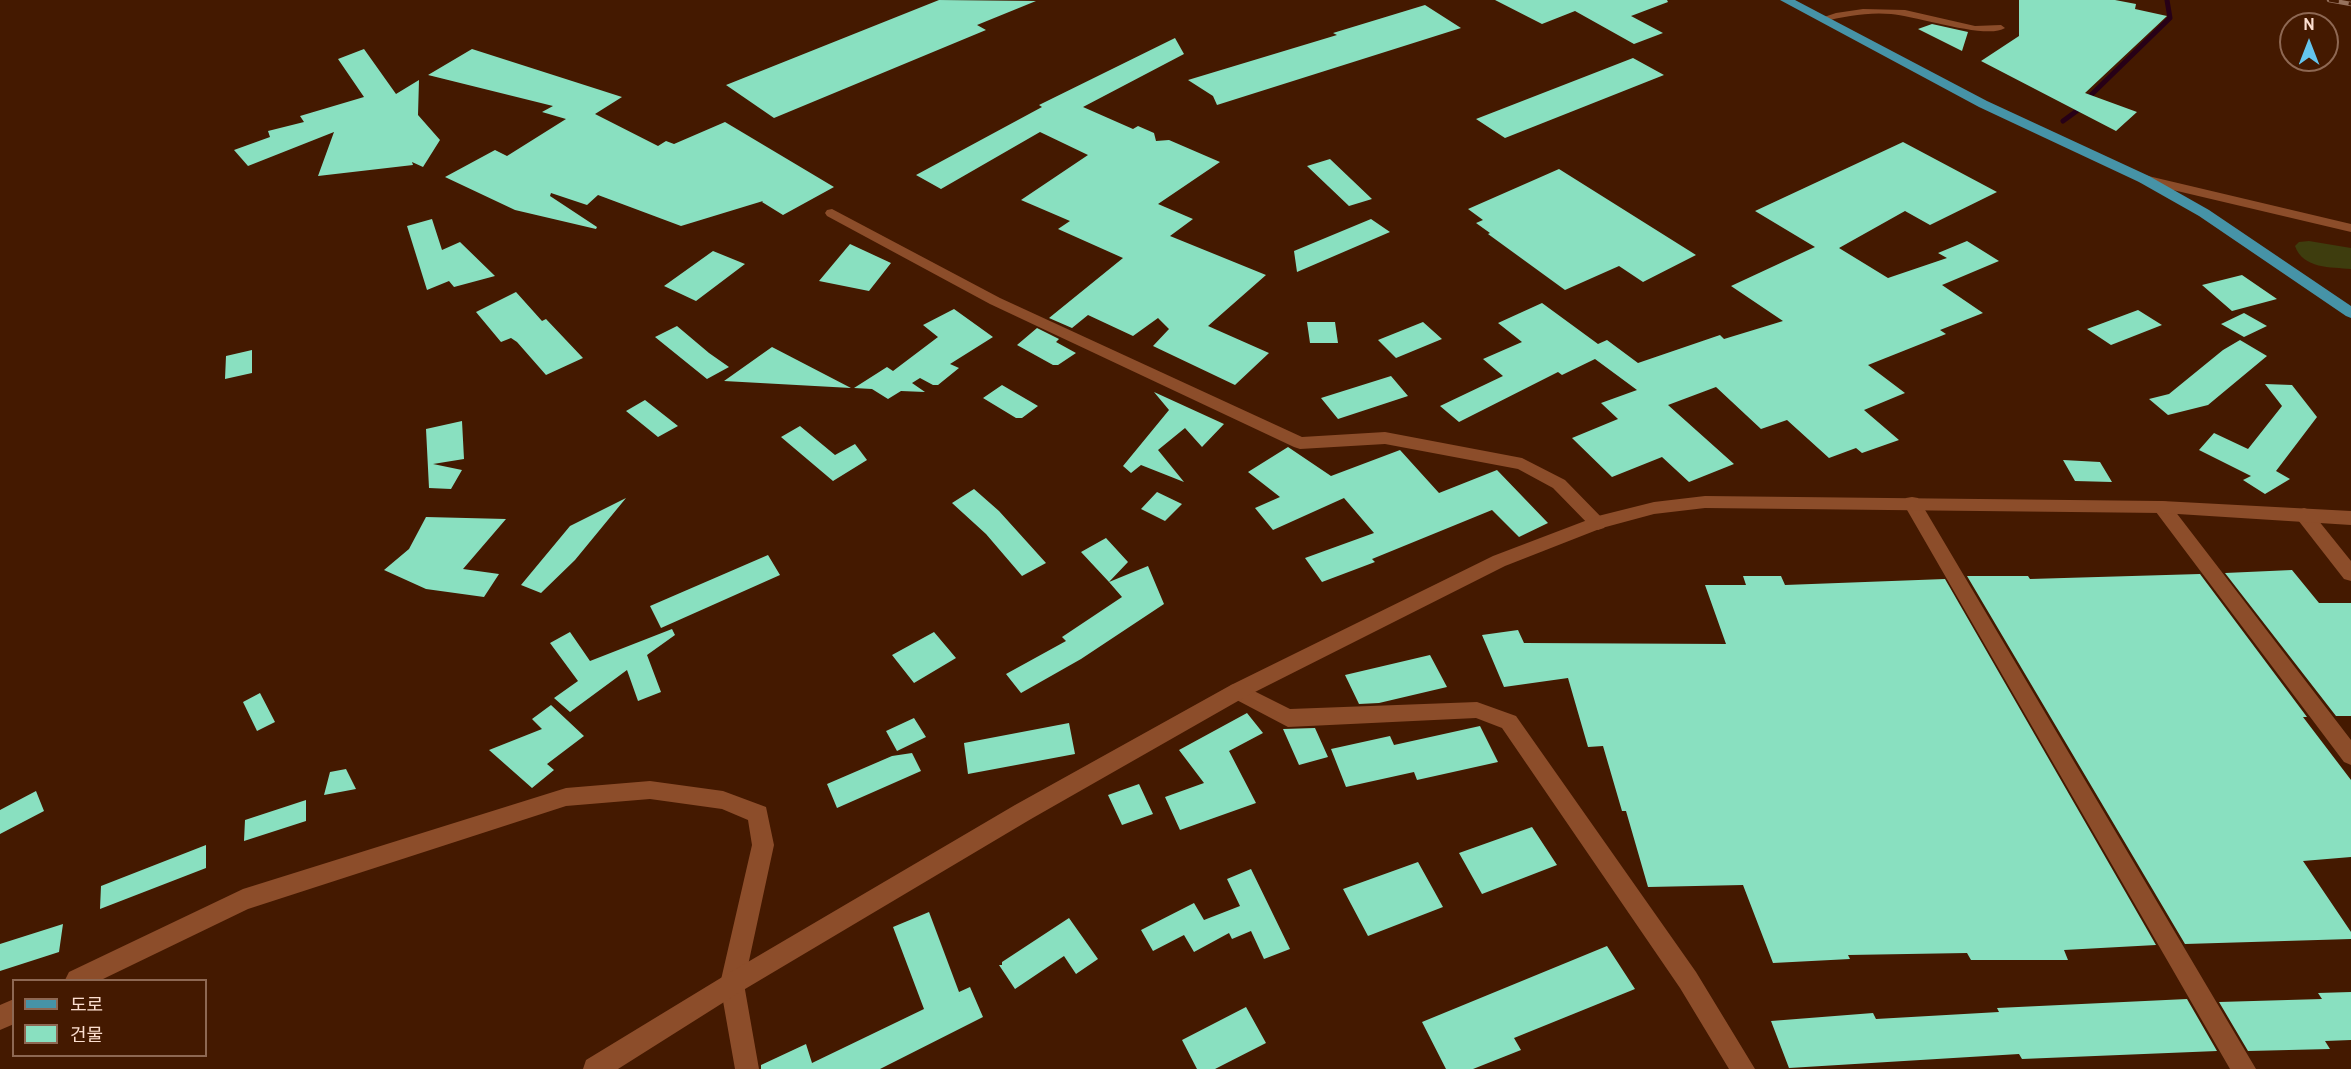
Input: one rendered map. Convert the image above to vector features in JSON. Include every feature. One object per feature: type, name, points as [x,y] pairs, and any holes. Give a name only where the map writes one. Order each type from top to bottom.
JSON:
[{"type":"main road","points":[[1786,0],[1983,104],[2144,179],[2204,213],[2351,313]]},
{"type":"street","points":[[2144,179],[2351,228]]},
{"type":"street","points":[[832,213],[995,302],[1300,443],[1385,438],[1522,464],[1559,484],[1598,523]]},
{"type":"street","points":[[596,1069],[732,984],[1023,812],[1238,691],[1499,561],[1598,523],[1654,508],[1705,502],[2162,507],[2351,518]]},
{"type":"street","points":[[1912,503],[2244,1069]]},
{"type":"street","points":[[2162,507],[2351,756]]},
{"type":"street","points":[[2304,515],[2351,574]]},
{"type":"street","points":[[1238,691],[1288,718],[1477,710],[1509,722],[1688,980],[1743,1069]]},
{"type":"street","points":[[81,979],[243,900],[567,797],[650,790],[723,800],[758,814],[763,845],[732,984],[747,1069]]},
{"type":"lane","points":[[1822,19],[1857,11],[1892,11],[1915,14],[1978,30],[2001,28]]},
{"type":"shaded area","points":[[2309,241],[2351,248],[2351,269],[2327,267],[2304,259],[2295,246],[2299,242]]},
{"type":"building","points":[[939,0],[1036,1],[977,25],[986,30],[774,118],[726,85]]},
{"type":"building","points":[[1495,0],[1667,0],[1668,2],[1631,16],[1663,33],[1634,44],[1575,11],[1542,24]]},
{"type":"building","points":[[2019,0],[2115,0],[2136,4],[2135,9],[2167,16],[2085,93],[2137,112],[2116,131],[1981,61],[2019,36]]},
{"type":"building","points":[[1425,5],[1461,28],[1217,105],[1213,96],[1188,80],[1337,35],[1333,33]]},
{"type":"building","points":[[1932,24],[1968,32],[1962,51],[1918,29]]},
{"type":"building","points":[[1175,38],[1184,54],[1083,107],[1133,129],[1138,126],[1154,133],[1156,141],[1169,140],[1220,162],[1158,204],[1193,219],[1170,236],[1266,275],[1208,326],[1269,353],[1235,385],[1153,346],[1169,329],[1158,318],[1133,336],[1088,315],[1072,328],[1049,318],[1123,258],[1058,229],[1070,221],[1021,200],[1088,155],[1040,132],[941,189],[916,175],[1042,107],[1039,105]]},
{"type":"building","points":[[364,49],[396,94],[419,80],[418,115],[440,140],[423,167],[412,162],[413,165],[318,176],[334,132],[248,166],[234,150],[270,137],[268,131],[304,122],[300,116],[364,97],[338,59]]},
{"type":"building","points":[[472,49],[622,97],[595,114],[658,146],[666,141],[674,144],[725,122],[834,187],[783,215],[763,201],[681,226],[598,195],[587,205],[551,193],[550,196],[597,227],[596,229],[515,210],[445,177],[495,150],[507,156],[566,119],[542,112],[553,106],[428,75]]},
{"type":"building","points":[[1633,58],[1664,75],[1505,138],[1476,119]]},
{"type":"building","points":[[1903,142],[1997,192],[1930,225],[1905,211],[1839,248],[1888,278],[1947,258],[1938,253],[1967,241],[1999,261],[1942,285],[1983,313],[1940,330],[1946,334],[1868,365],[1905,393],[1864,410],[1899,440],[1862,453],[1856,448],[1829,458],[1787,420],[1761,429],[1716,387],[1668,405],[1734,464],[1689,482],[1662,457],[1612,477],[1572,438],[1618,419],[1601,403],[1637,390],[1595,359],[1562,375],[1558,372],[1459,422],[1440,406],[1503,376],[1483,359],[1522,342],[1498,323],[1542,303],[1598,344],[1607,340],[1638,363],[1720,335],[1724,339],[1783,321],[1731,286],[1815,247],[1755,211]]},
{"type":"building","points":[[1330,159],[1372,199],[1349,206],[1307,166]]},
{"type":"building","points":[[1559,169],[1696,255],[1643,282],[1619,266],[1565,290],[1488,234],[1490,233],[1476,223],[1483,220],[1468,209]]},
{"type":"building","points":[[432,219],[442,250],[460,242],[495,276],[454,287],[449,281],[427,290],[407,226]]},
{"type":"building","points":[[1371,219],[1390,232],[1297,272],[1294,251]]},
{"type":"building","points":[[850,244],[891,263],[869,291],[819,281]]},
{"type":"building","points":[[713,251],[745,264],[696,301],[664,286]]},
{"type":"building","points":[[2242,275],[2277,299],[2232,311],[2202,285]]},
{"type":"building","points":[[516,292],[542,321],[546,319],[583,358],[546,375],[517,342],[511,338],[501,342],[476,312]]},
{"type":"building","points":[[954,309],[993,337],[950,364],[959,368],[938,385],[933,385],[920,378],[912,383],[925,392],[901,391],[888,399],[872,389],[854,388],[887,367],[893,371],[938,337],[923,325]]},
{"type":"building","points":[[2138,310],[2162,325],[2111,345],[2087,329]]},
{"type":"building","points":[[2244,313],[2267,326],[2244,337],[2221,324]]},
{"type":"building","points":[[1307,322],[1335,322],[1338,343],[1310,343]]},
{"type":"building","points":[[1423,322],[1442,339],[1396,358],[1378,340]]},
{"type":"building","points":[[677,326],[729,367],[707,379],[655,337]]},
{"type":"building","points":[[1037,328],[1059,339],[1056,342],[1076,353],[1058,365],[1053,365],[1017,345]]},
{"type":"building","points":[[2240,340],[2267,356],[2208,405],[2168,415],[2149,399],[2169,394],[2223,350]]},
{"type":"building","points":[[772,347],[851,388],[724,381]]},
{"type":"building","points":[[252,350],[252,373],[225,379],[226,356]]},
{"type":"building","points":[[1391,376],[1408,396],[1338,419],[1321,398]]},
{"type":"building","points":[[2265,384],[2292,385],[2317,417],[2276,471],[2290,479],[2265,494],[2243,480],[2251,476],[2199,450],[2214,433],[2248,449],[2282,406]]},
{"type":"building","points":[[1002,385],[1038,406],[1022,418],[1016,418],[983,398]]},
{"type":"building","points":[[1154,392],[1224,424],[1202,447],[1185,428],[1158,450],[1184,482],[1141,465],[1131,473],[1123,466],[1169,410]]},
{"type":"building","points":[[645,400],[678,426],[658,437],[626,411]]},
{"type":"building","points":[[462,421],[464,459],[433,464],[462,470],[451,489],[429,488],[426,429]]},
{"type":"building","points":[[800,426],[835,455],[855,444],[867,460],[833,481],[781,437]]},
{"type":"building","points":[[1288,447],[1331,476],[1400,450],[1439,493],[1497,470],[1548,523],[1519,537],[1492,510],[1372,559],[1375,562],[1322,582],[1305,558],[1374,533],[1344,498],[1273,530],[1255,508],[1280,497],[1248,472]]},
{"type":"building","points":[[2063,460],[2100,462],[2112,482],[2075,481]]},
{"type":"building","points":[[974,489],[999,511],[1046,563],[1022,576],[986,534],[952,503]]},
{"type":"building","points":[[1157,492],[1182,504],[1165,521],[1141,509]]},
{"type":"building","points":[[626,498],[575,560],[541,593],[521,585],[570,526]]},
{"type":"building","points":[[426,517],[506,519],[463,569],[499,574],[484,597],[426,589],[384,570],[409,549]]},
{"type":"building","points":[[1106,538],[1128,562],[1109,582],[1081,552]]},
{"type":"building","points":[[768,555],[780,575],[661,628],[650,606]]},
{"type":"building","points":[[1148,566],[1164,604],[1081,659],[1021,693],[1006,674],[1066,641],[1062,637],[1122,597],[1109,582]]},
{"type":"building","points":[[2292,570],[2319,603],[2351,603],[2351,716],[2336,716],[2225,573]]},
{"type":"building","points":[[2200,574],[2351,780],[2351,857],[2303,861],[2351,932],[2351,939],[2185,944],[1967,576],[2028,576],[2030,579]]},
{"type":"building","points":[[1743,576],[1781,576],[1785,585],[1945,579],[2156,945],[2064,950],[2068,960],[1971,960],[1967,953],[1848,955],[1850,959],[1773,963],[1743,885],[1648,887],[1626,811],[1622,811],[1603,746],[1588,747],[1568,678],[1504,687],[1482,635],[1518,630],[1524,643],[1726,644],[1705,585],[1746,585]]},
{"type":"building","points":[[672,629],[675,635],[647,655],[661,692],[638,701],[627,670],[570,712],[554,698],[578,681],[550,643],[570,632],[590,661]]},
{"type":"building","points":[[934,632],[956,658],[914,683],[892,655]]},
{"type":"building","points":[[1430,655],[1447,687],[1379,703],[1359,704],[1345,675]]},
{"type":"building","points":[[260,693],[275,722],[257,731],[243,702]]},
{"type":"building","points":[[551,705],[584,736],[547,764],[554,770],[532,788],[489,750],[542,729],[532,719]]},
{"type":"building","points":[[1247,713],[1263,733],[1229,751],[1256,803],[1180,830],[1165,797],[1204,783],[1179,750]]},
{"type":"building","points":[[914,718],[926,737],[897,751],[886,731]]},
{"type":"building","points":[[1069,723],[1075,754],[968,774],[964,743]]},
{"type":"building","points":[[1480,726],[1498,762],[1417,780],[1414,772],[1346,787],[1331,749],[1390,736],[1394,745]]},
{"type":"building","points":[[1315,728],[1328,757],[1299,765],[1283,729]]},
{"type":"building","points":[[912,753],[921,771],[837,808],[827,784],[892,756]]},
{"type":"building","points":[[346,769],[356,789],[324,795],[330,772]]},
{"type":"building","points":[[1139,784],[1153,814],[1122,825],[1108,795]]},
{"type":"building","points":[[36,791],[44,811],[0,834],[0,810]]},
{"type":"building","points":[[306,800],[306,821],[244,841],[245,820]]},
{"type":"building","points":[[1532,827],[1557,865],[1482,894],[1459,853]]},
{"type":"building","points":[[206,845],[206,868],[100,909],[101,886]]},
{"type":"building","points":[[1418,862],[1443,907],[1368,936],[1343,889]]},
{"type":"building","points":[[1251,869],[1290,949],[1264,959],[1251,931],[1232,939],[1229,933],[1194,952],[1184,935],[1153,951],[1141,930],[1194,903],[1204,920],[1240,906],[1227,879]]},
{"type":"building","points":[[929,912],[959,992],[970,987],[983,1017],[880,1069],[761,1069],[761,1065],[806,1044],[812,1063],[924,1009],[893,927]]},
{"type":"building","points":[[1069,918],[1098,959],[1076,974],[1064,956],[1015,989],[999,965]]},
{"type":"building","points":[[63,924],[59,952],[0,971],[0,944]]},
{"type":"building","points":[[1607,946],[1635,989],[1514,1038],[1521,1050],[1473,1069],[1446,1069],[1422,1022]]},
{"type":"building","points":[[2351,992],[2351,1040],[2325,1041],[2330,1049],[2248,1051],[2219,1002],[2322,999],[2318,993]]},
{"type":"building","points":[[2187,999],[2217,1051],[2022,1059],[2019,1054],[1789,1068],[1771,1021],[1873,1013],[1876,1019],[1999,1012],[1997,1008]]},
{"type":"building","points":[[1246,1007],[1266,1043],[1215,1069],[1197,1069],[1182,1040]]},
{"type":"waterway","points":[[2063,121],[2089,102],[2090,96],[2170,18],[2167,0]]},
{"type":"railway","points":[[2329,0],[2351,4]]}]
